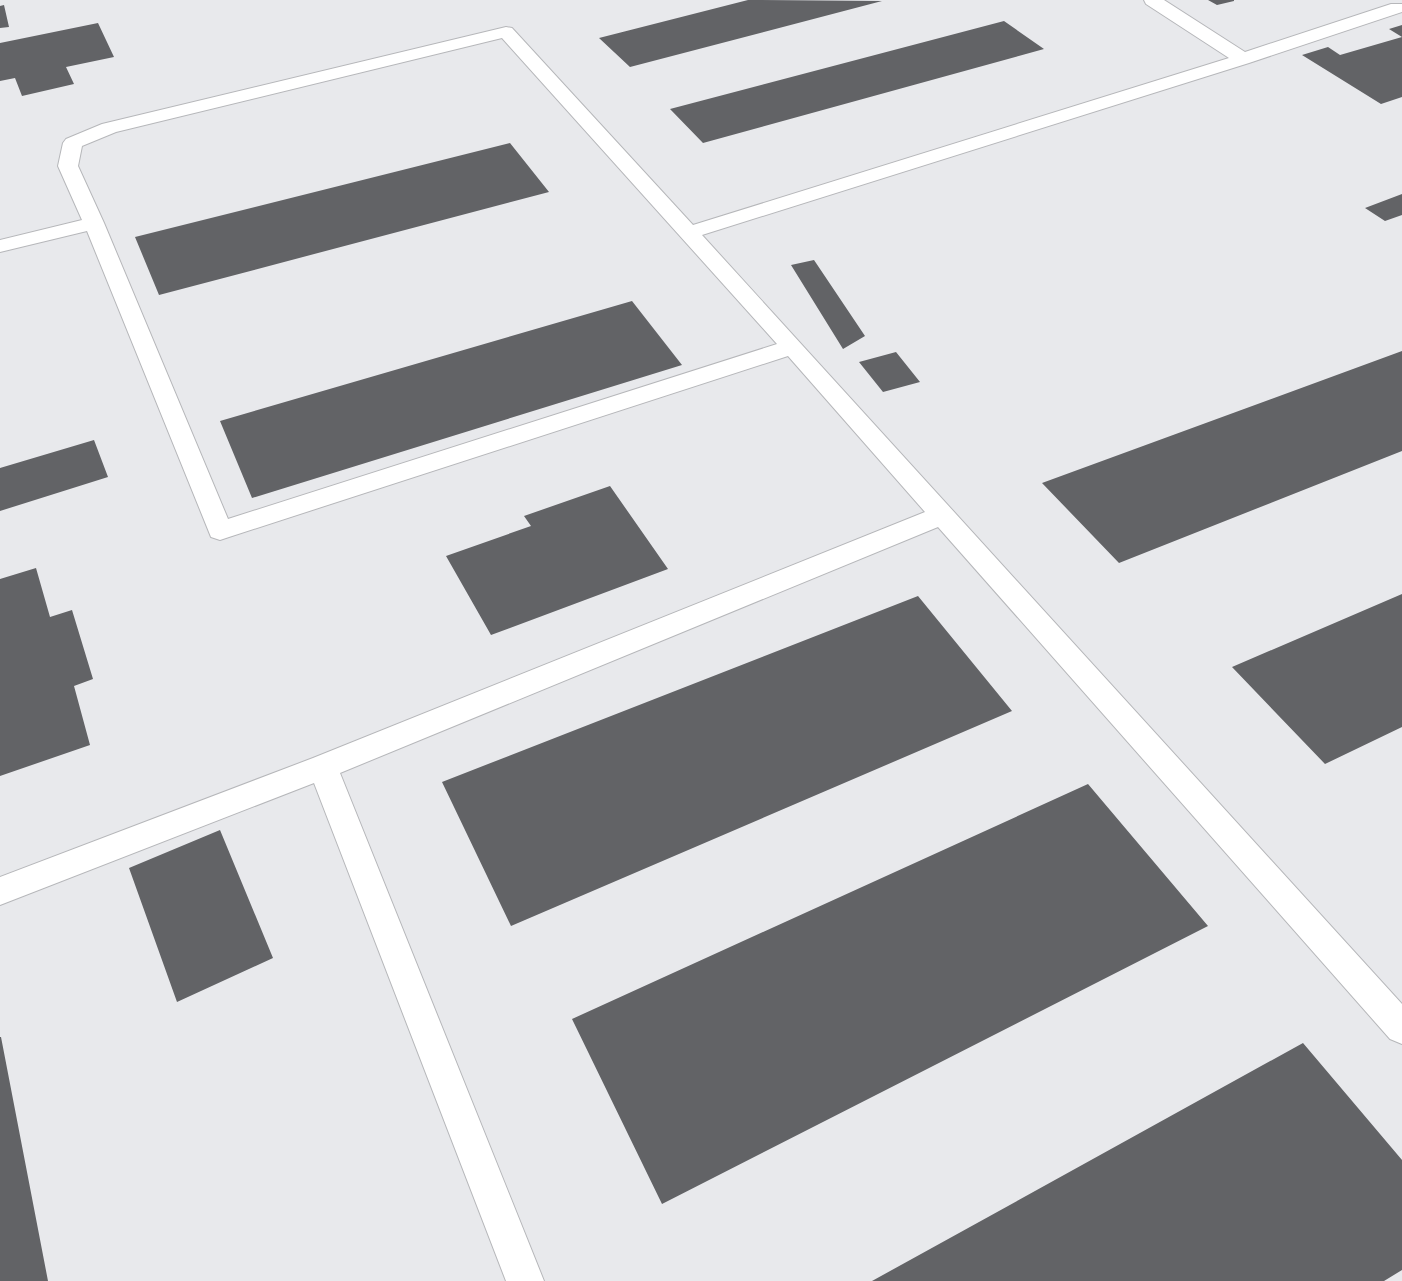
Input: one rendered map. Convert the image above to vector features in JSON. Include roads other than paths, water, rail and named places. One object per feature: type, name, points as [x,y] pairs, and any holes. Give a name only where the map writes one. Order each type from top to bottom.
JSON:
[{"type":"lane","points":[[1152,0],[1242,59]]},
{"type":"lane","points":[[688,234],[1242,59],[1397,8]]},
{"type":"lane","points":[[792,347],[220,531],[94,223],[68,166],[73,143],[109,128],[506,32],[792,347],[1402,1028]]},
{"type":"lane","points":[[0,246],[94,223]]},
{"type":"lane","points":[[0,890],[323,767],[942,515]]},
{"type":"lane","points":[[323,767],[525,1281]]}]
